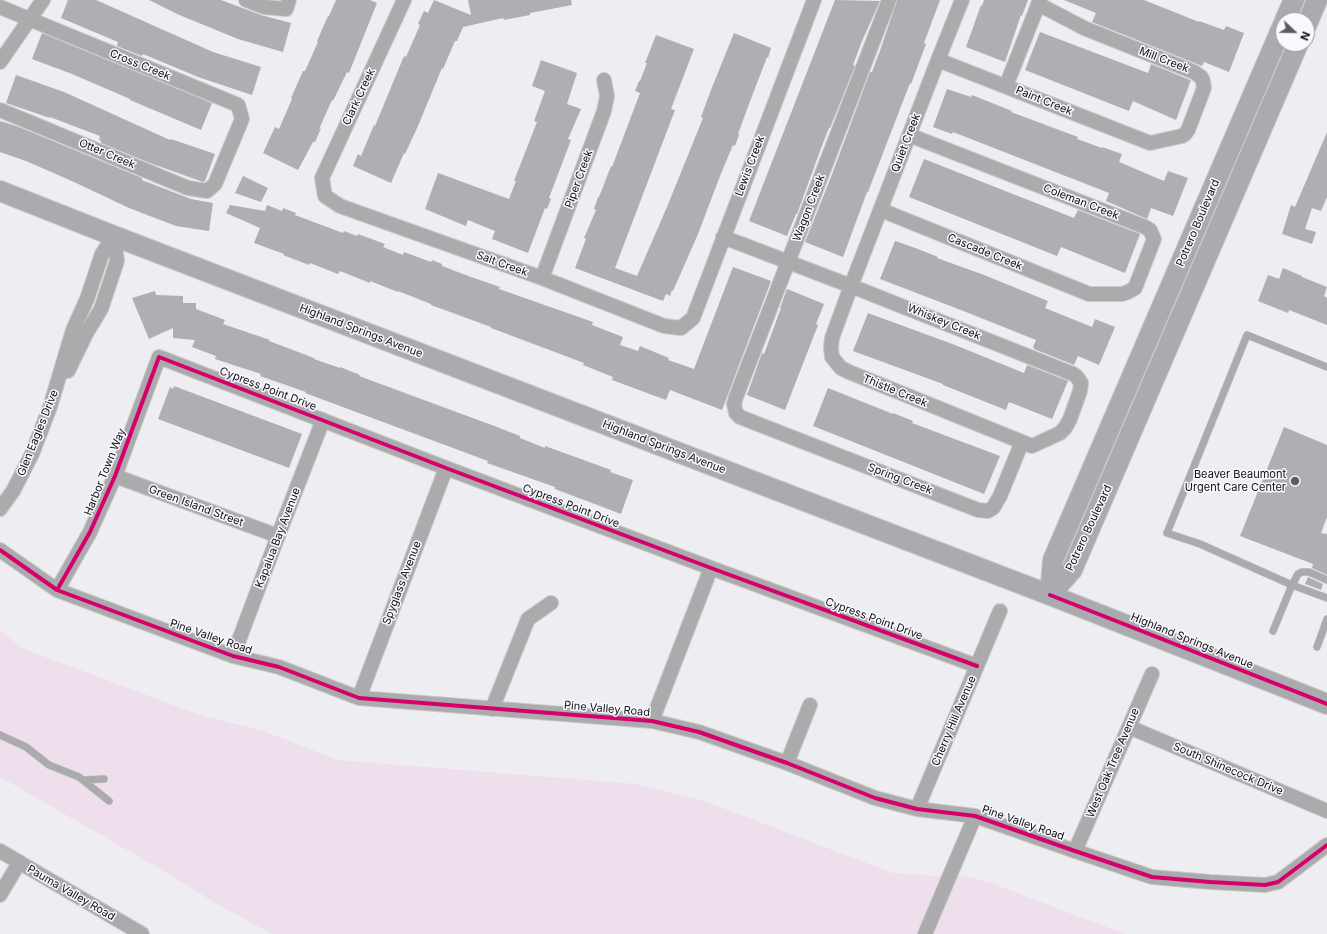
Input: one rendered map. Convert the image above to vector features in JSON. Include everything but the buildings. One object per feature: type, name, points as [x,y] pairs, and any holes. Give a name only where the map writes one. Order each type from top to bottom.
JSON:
[{"type":"street","points":[[0,62],[43,0]]},
{"type":"street","points":[[246,0],[264,7],[287,5]]},
{"type":"street","name":"Clark Creek","points":[[325,196],[322,178],[404,0]]},
{"type":"street","name":"Lewis Creek","points":[[681,328],[693,318],[814,0]]},
{"type":"street","name":"Wagon Creek","points":[[740,417],[736,413],[734,404],[736,397],[889,0]]},
{"type":"street","name":"Quiet Creek","points":[[851,286],[962,0]]},
{"type":"street","points":[[1289,12],[1294,0]]},
{"type":"street","points":[[1312,12],[1317,0]]},
{"type":"street","points":[[1006,86],[1039,2]]},
{"type":"street","name":"Mill Creek","points":[[1039,2],[1084,28],[1194,72],[1201,77],[1204,81],[1204,88],[1188,130],[1182,136],[1150,143]]},
{"type":"street","points":[[0,7],[29,19]]},
{"type":"street","name":"Cross Creek","points":[[29,19],[238,105],[242,118],[215,184]]},
{"type":"street","name":"Potrero Boulevard","points":[[1050,595],[1054,560],[1275,44]]},
{"type":"street","name":"Potrero Boulevard","points":[[1050,595],[1072,570],[1295,52]]},
{"type":"street","name":"Paint Creek","points":[[938,60],[1150,143]]},
{"type":"street","name":"Piper Creek","points":[[542,278],[604,111],[607,96],[604,80]]},
{"type":"street","name":"Otter Creek","points":[[0,110],[188,188],[207,191],[215,184]]},
{"type":"street","name":"Coleman Creek","points":[[909,135],[1150,230],[1154,239],[1135,288],[1122,294],[1089,294]]},
{"type":"street","name":"Highland Springs Avenue","points":[[0,191],[1050,595],[1327,704]]},
{"type":"street","name":"Salt Creek","points":[[325,196],[340,206],[542,278],[664,326],[681,328]]},
{"type":"street","name":"Cascade Creek","points":[[881,210],[1089,294]]},
{"type":"street","points":[[77,331],[78,312],[87,299],[102,254],[114,236]]},
{"type":"street","points":[[77,331],[95,318],[100,309],[117,261],[114,236]]},
{"type":"street","name":"Whiskey Creek","points":[[723,238],[851,286],[1064,370],[1077,377],[1081,383],[1080,391],[1066,428],[1060,433],[1027,444]]},
{"type":"street","name":"Thistle Creek","points":[[851,286],[832,338],[832,357],[841,368],[1027,444]]},
{"type":"street","points":[[78,312],[95,318]]},
{"type":"street","name":"Glen Eagles Drive","points":[[0,509],[22,474],[50,407],[77,331]]},
{"type":"street","name":"Cypress Point Drive","points":[[160,356],[446,468],[977,666]]},
{"type":"street","name":"Harbor Town Way","points":[[57,590],[90,532],[115,476],[160,356]]},
{"type":"street","name":"Spring Creek","points":[[740,417],[978,510],[988,511],[993,508],[1000,496],[1027,444]]},
{"type":"street","name":"Kapalua Bay Avenue","points":[[233,656],[323,420]]},
{"type":"street","name":"Spyglass Avenue","points":[[359,698],[446,468]]},
{"type":"street","name":"Green Island Street","points":[[115,476],[278,536]]},
{"type":"street","name":"Pine Valley Road","points":[[0,550],[57,590],[233,656],[278,667],[359,698],[652,721],[699,732],[787,763],[875,798],[917,809],[975,816],[1152,877],[1174,880],[1265,885],[1278,882],[1327,845]]},
{"type":"street","points":[[652,721],[711,568]]},
{"type":"street","points":[[492,709],[528,619],[551,603]]},
{"type":"street","name":"Cherry Hill Avenue","points":[[917,809],[1000,611]]},
{"type":"street","name":"West Oak Tree Avenue","points":[[1075,851],[1152,674]]},
{"type":"street","points":[[787,763],[810,705]]},
{"type":"street","name":"South Shinecock Drive","points":[[1129,727],[1327,811]]},
{"type":"street","points":[[925,934],[975,816]]},
{"type":"street","name":"Pauma Valley Road","points":[[0,851],[128,930],[142,934]]},
{"type":"street","points":[[0,894],[20,862]]},
{"type":"lane","points":[[1327,367],[1247,336],[1167,533],[1200,544],[1292,585],[1327,598]]},
{"type":"lane","points":[[1273,631],[1298,574],[1302,572],[1309,572],[1327,580]]},
{"type":"lane","points":[[1317,647],[1327,619]]},
{"type":"lane","points":[[0,735],[26,747],[49,765],[74,774],[109,801]]},
{"type":"lane","points":[[83,780],[104,779]]},
{"type":"shaded area","points":[[0,630],[22,648],[194,713],[263,731],[338,760],[635,784],[704,801],[893,873],[963,876],[991,883],[1125,934],[274,934],[215,903],[174,877],[0,777]]},
{"type":"cycle path","points":[[57,590],[90,532],[115,476],[159,357],[446,468],[977,666]]},
{"type":"cycle path","points":[[0,550],[57,590],[233,656],[279,667],[359,698],[652,721],[699,732],[787,763],[875,798],[917,809],[975,816],[1152,877],[1265,885],[1278,882],[1327,845]]},
{"type":"cycle path","points":[[1050,595],[1327,704]]},
{"type":"place","name":"Beaver Beaumont Urgent Care Center","points":[[1295,481]]}]
